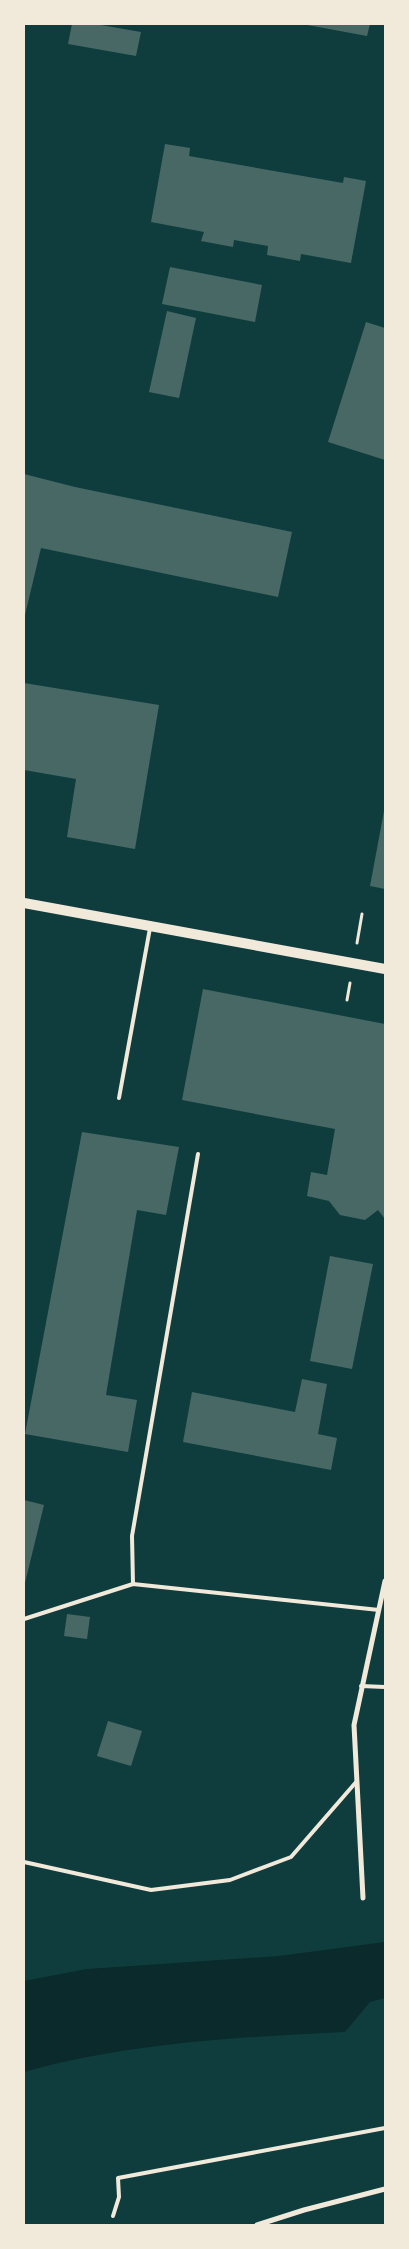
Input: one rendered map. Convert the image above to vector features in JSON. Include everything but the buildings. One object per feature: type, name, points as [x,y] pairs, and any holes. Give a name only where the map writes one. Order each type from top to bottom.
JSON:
[{"type":"main road","points":[[24,903],[385,969]]},
{"type":"street","points":[[363,1898],[354,1725],[385,1581]]},
{"type":"street","points":[[257,2225],[304,2210],[385,2189]]},
{"type":"lane","points":[[119,1098],[150,926]]},
{"type":"lane","points":[[133,1584],[132,1536],[198,1154]]},
{"type":"lane","points":[[24,1619],[133,1584],[349,1605],[379,1610]]},
{"type":"lane","points":[[362,1686],[385,1687]]},
{"type":"lane","points":[[24,1862],[150,1890],[230,1880],[292,1857],[357,1781]]},
{"type":"lane","points":[[113,2216],[119,2197],[118,2178],[385,2128]]},
{"type":"water","points":[[385,1942],[385,1998],[370,2002],[345,2032],[183,2043],[103,2054],[24,2072],[24,1981],[87,1969],[279,1956]]}]
